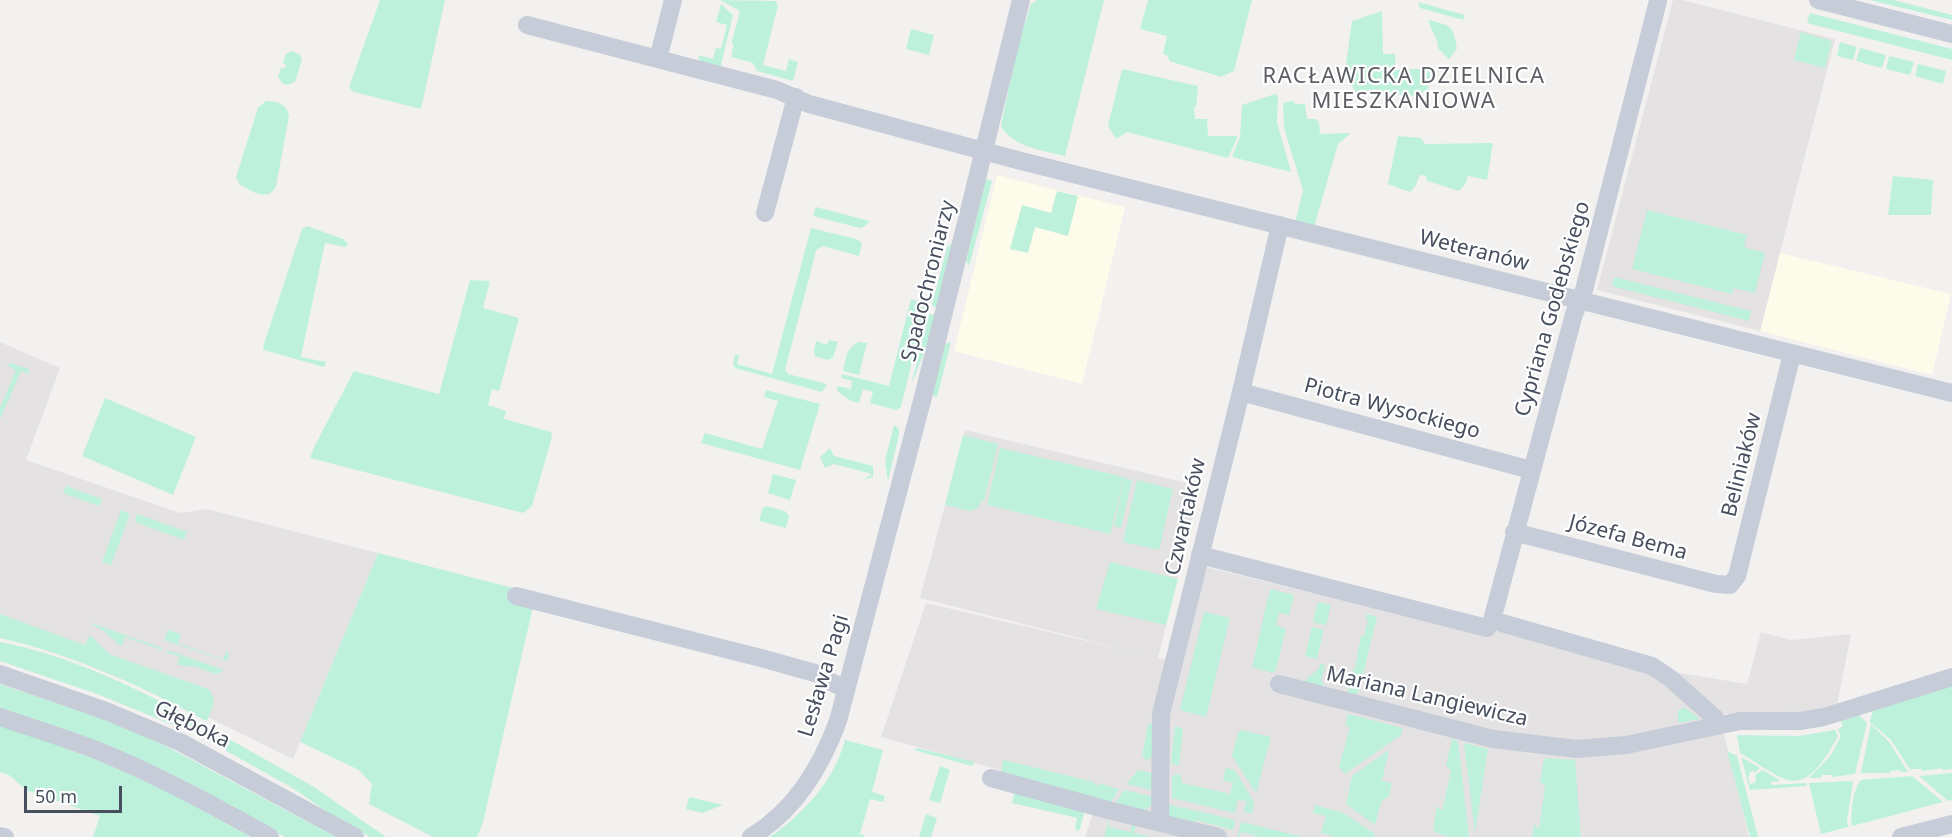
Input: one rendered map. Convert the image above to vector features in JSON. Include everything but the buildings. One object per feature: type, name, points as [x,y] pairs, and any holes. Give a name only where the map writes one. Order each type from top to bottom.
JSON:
[{"type":"street","points":[[658,59],[673,0]]},
{"type":"street","name":"Spadochroniarzy","points":[[878,572],[1021,0]]},
{"type":"street","points":[[1818,0],[1952,34]]},
{"type":"street","name":"Cypriana Godebskiego","points":[[1494,625],[1492,620],[1514,532],[1578,301],[1584,290],[1658,1]]},
{"type":"street","name":"Weteranów","points":[[527,25],[777,90],[809,104],[985,151],[1952,393]]},
{"type":"street","points":[[765,213],[796,98]]},
{"type":"street","name":"Czwartaków","points":[[1160,822],[1161,714],[1280,225]]},
{"type":"street","name":"Beliniaków","points":[[1730,585],[1737,576],[1792,354]]},
{"type":"street","name":"Piotra Wysockiego","points":[[1240,392],[1531,470]]},
{"type":"street","name":"Józefa Bema","points":[[1514,532],[1716,584],[1730,585]]},
{"type":"street","points":[[1200,555],[1494,625],[1652,666],[1670,678],[1715,718]]},
{"type":"street","name":"Lesława Pagi","points":[[751,837],[782,813],[813,775],[834,730],[878,572]]},
{"type":"street","points":[[516,596],[822,675],[846,689]]},
{"type":"street","name":"Głęboka","points":[[0,674],[97,707],[180,742],[355,837]]},
{"type":"street","name":"Mariana Langiewicza","points":[[1279,684],[1493,740],[1577,749],[1626,745],[1716,724],[1740,721],[1800,721],[1824,717],[1952,677]]},
{"type":"street","points":[[0,717],[117,759],[186,792],[270,837]]},
{"type":"street","points":[[991,778],[1218,837]]},
{"type":"street","points":[[1901,837],[1952,824]]},
{"type":"street","points":[[0,836],[5,837]]},
{"type":"shaded area","points":[[1673,0],[1682,0],[1835,39],[1760,331],[1597,290]]},
{"type":"shaded area","points":[[997,175],[1125,207],[1082,384],[954,351]]},
{"type":"shaded area","points":[[1780,253],[1951,294],[1932,375],[1760,331]]},
{"type":"shaded area","points":[[0,342],[60,368],[26,460],[180,513],[207,509],[378,553],[293,759],[175,701],[52,651],[0,636]]},
{"type":"shaded area","points":[[965,430],[1200,486],[1158,658],[1182,664],[1205,567],[1474,632],[1505,627],[1650,668],[1747,684],[1761,632],[1791,640],[1851,634],[1837,705],[1819,711],[1719,714],[1749,837],[1085,837],[1094,811],[1105,799],[881,737],[926,603],[1138,653],[920,598]]},
{"type":"green space","points":[[380,0],[445,0],[421,109],[354,92],[349,87]]},
{"type":"green space","points":[[720,0],[777,1],[778,5],[763,65],[786,71],[789,59],[798,62],[793,81],[757,71],[753,63],[732,57],[732,49],[734,49],[732,41],[740,11]]},
{"type":"green space","points":[[1037,0],[1104,0],[1065,156],[1021,144],[1001,126],[1017,48],[1031,4]]},
{"type":"green space","points":[[1148,0],[1252,0],[1234,71],[1221,77],[1169,61],[1168,56],[1163,54],[1167,36],[1140,29]]},
{"type":"green space","points":[[1870,0],[1894,0],[1952,15],[1952,20]]},
{"type":"green space","points":[[1418,2],[1465,15],[1463,20],[1420,8]]},
{"type":"green space","points":[[721,4],[733,15],[720,69],[700,62],[698,55],[713,59],[716,48],[721,49],[727,25],[716,22]]},
{"type":"green space","points":[[1382,11],[1383,54],[1395,54],[1396,70],[1432,68],[1428,89],[1416,96],[1378,92],[1359,97],[1351,84],[1344,79],[1352,21]]},
{"type":"green space","points":[[1810,13],[1952,49],[1952,60],[1807,23]]},
{"type":"green space","points":[[1428,20],[1446,25],[1452,30],[1457,49],[1449,59],[1438,48]]},
{"type":"green space","points":[[911,29],[934,35],[929,55],[906,49]]},
{"type":"green space","points":[[1801,32],[1832,41],[1825,68],[1794,60]]},
{"type":"green space","points":[[1840,42],[1857,47],[1853,60],[1837,56]]},
{"type":"green space","points":[[1860,48],[1886,55],[1882,68],[1856,61]]},
{"type":"green space","points":[[292,51],[300,55],[302,59],[295,82],[287,85],[282,83],[278,77],[281,68],[285,68],[286,65],[283,63],[286,54]]},
{"type":"green space","points":[[1889,56],[1914,62],[1910,75],[1886,69]]},
{"type":"green space","points":[[1918,64],[1946,71],[1943,84],[1915,76]]},
{"type":"green space","points":[[1122,69],[1198,86],[1196,107],[1194,107],[1195,119],[1207,119],[1208,136],[1238,136],[1228,158],[1127,132],[1116,139],[1108,126]]},
{"type":"green space","points":[[1275,94],[1278,96],[1277,122],[1291,172],[1232,157],[1240,137],[1242,105]]},
{"type":"green space","points":[[266,101],[281,104],[289,116],[276,186],[269,194],[264,195],[240,185],[236,177],[258,108]]},
{"type":"green space","points":[[1294,101],[1295,104],[1305,104],[1307,119],[1316,119],[1319,122],[1320,134],[1351,133],[1338,144],[1314,227],[1295,223],[1303,190],[1284,128],[1283,103]]},
{"type":"green space","points":[[1398,136],[1421,138],[1425,144],[1493,143],[1487,180],[1468,176],[1466,183],[1459,191],[1427,181],[1426,176],[1420,175],[1410,192],[1388,184]]},
{"type":"green space","points":[[1893,176],[1933,180],[1931,215],[1888,215]]},
{"type":"green space","points":[[985,178],[992,181],[969,266],[966,261]]},
{"type":"green space","points":[[1057,191],[1078,196],[1068,236],[1035,227],[1028,253],[1010,249],[1022,205],[1051,213]]},
{"type":"green space","points":[[816,207],[870,221],[860,228],[813,216]]},
{"type":"green space","points":[[1647,210],[1747,235],[1744,247],[1765,253],[1755,293],[1734,288],[1732,294],[1632,269]]},
{"type":"green space","points":[[307,226],[348,243],[346,247],[325,243],[301,357],[326,362],[324,367],[264,350],[263,347],[302,229]]},
{"type":"green space","points":[[811,228],[856,239],[862,245],[859,256],[823,246],[816,250],[785,370],[788,374],[827,384],[822,392],[735,368],[733,364],[735,354],[739,356],[737,364],[772,374]]},
{"type":"green space","points":[[955,243],[939,308],[934,307],[932,304],[947,247]]},
{"type":"green space","points":[[1614,277],[1751,311],[1749,321],[1612,286]]},
{"type":"green space","points":[[470,280],[490,281],[483,308],[519,318],[499,391],[492,389],[488,405],[506,411],[504,419],[551,432],[552,437],[532,506],[523,513],[310,458],[354,371],[439,394]]},
{"type":"green space","points":[[911,299],[926,303],[901,407],[896,410],[870,403],[873,392],[863,389],[859,403],[851,401],[837,391],[838,386],[851,389],[852,381],[841,378],[842,374],[889,386]]},
{"type":"green space","points":[[929,314],[936,315],[931,336],[911,385]]},
{"type":"green space","points":[[829,340],[838,342],[833,358],[827,360],[815,356],[816,341],[827,345]]},
{"type":"green space","points":[[860,342],[867,343],[859,375],[843,371],[849,350]]},
{"type":"green space","points":[[951,342],[937,397],[929,395],[944,344]]},
{"type":"green space","points":[[11,363],[28,369],[30,374],[21,371],[0,419],[0,408],[16,370],[7,365]]},
{"type":"green space","points":[[766,390],[820,404],[800,470],[701,443],[705,433],[762,449],[778,401],[764,397]]},
{"type":"green space","points":[[105,398],[196,437],[173,495],[82,456]]},
{"type":"green space","points":[[894,425],[899,429],[899,435],[888,481],[885,461]]},
{"type":"green space","points":[[963,435],[998,444],[984,501],[981,500],[979,507],[971,511],[945,505]]},
{"type":"green space","points":[[830,448],[834,456],[873,466],[873,477],[863,480],[872,474],[834,464],[825,468],[820,457]]},
{"type":"green space","points":[[1000,448],[1124,477],[1110,534],[987,505]]},
{"type":"green space","points":[[773,474],[796,480],[790,500],[768,493]]},
{"type":"green space","points":[[1124,478],[1132,480],[1121,528],[1114,526]]},
{"type":"green space","points":[[1137,480],[1173,489],[1159,550],[1123,542]]},
{"type":"green space","points":[[66,486],[102,499],[99,506],[63,493]]},
{"type":"green space","points":[[766,506],[785,511],[789,516],[786,528],[759,521],[762,509]]},
{"type":"green space","points":[[121,510],[130,514],[111,565],[102,562]]},
{"type":"green space","points":[[137,514],[187,532],[184,540],[135,522]]},
{"type":"green space","points":[[378,553],[536,594],[483,822],[477,837],[433,837],[369,804],[372,784],[359,770],[300,742]]},
{"type":"green space","points":[[1110,562],[1178,579],[1166,625],[1096,609]]},
{"type":"green space","points":[[1270,589],[1294,595],[1289,615],[1279,613],[1276,625],[1286,629],[1276,670],[1273,673],[1252,667]]},
{"type":"green space","points":[[1318,602],[1331,605],[1326,625],[1313,622]]},
{"type":"green space","points":[[1204,612],[1230,618],[1206,717],[1180,710]]},
{"type":"green space","points":[[0,614],[85,645],[91,636],[109,654],[208,689],[213,700],[208,719],[206,721],[106,672],[53,653],[0,638]]},
{"type":"green space","points":[[1367,614],[1377,617],[1359,691],[1354,697],[1301,684],[1319,668],[1320,664],[1325,665],[1321,681],[1323,682],[1322,688],[1347,694],[1349,688],[1351,689],[1355,673],[1352,671],[1355,669],[1361,635],[1364,636],[1368,620],[1366,619]]},
{"type":"green space","points":[[91,623],[162,648],[162,650],[125,637],[122,646],[119,645]]},
{"type":"green space","points":[[1312,627],[1324,630],[1317,659],[1305,656]]},
{"type":"green space","points":[[168,630],[181,634],[178,643],[223,659],[227,651],[229,656],[227,661],[164,640]]},
{"type":"green space","points":[[0,642],[51,655],[102,674],[199,722],[200,727],[190,730],[183,729],[97,694],[0,661]]},
{"type":"green space","points":[[167,650],[224,670],[214,673],[197,667],[177,665],[180,657],[166,652]]},
{"type":"green space","points":[[0,684],[119,724],[162,744],[336,837],[285,837],[169,774],[0,709]]},
{"type":"green space","points":[[1952,686],[1952,769],[1922,771],[1922,769],[1911,769],[1911,771],[1891,740],[1870,722],[1873,709]]},
{"type":"green space","points":[[1684,707],[1700,719],[1678,723],[1678,711]]},
{"type":"green space","points":[[1348,714],[1403,728],[1401,735],[1345,774],[1339,767],[1350,727],[1345,726]]},
{"type":"green space","points":[[1858,714],[1867,723],[1855,774],[1832,777],[1832,775],[1821,775],[1821,778],[1809,778],[1831,755],[1841,736],[1838,729],[1843,726],[1841,721]]},
{"type":"green space","points":[[1148,724],[1154,727],[1152,757],[1146,760],[1142,756]]},
{"type":"green space","points":[[1871,724],[1889,742],[1908,772],[1900,770],[1890,771],[1890,773],[1861,773]]},
{"type":"green space","points":[[0,725],[101,761],[171,793],[251,837],[93,837],[100,816],[26,790],[9,775],[0,772]]},
{"type":"green space","points":[[1175,726],[1183,729],[1179,766],[1171,763]]},
{"type":"green space","points":[[1241,730],[1271,737],[1256,793],[1232,756],[1238,733]]},
{"type":"green space","points":[[1835,730],[1838,736],[1817,768],[1810,775],[1794,781],[1773,774],[1740,753],[1737,735],[1798,736]]},
{"type":"green space","points":[[222,735],[314,787],[386,837],[370,837],[291,787],[228,752],[221,745],[218,736]]},
{"type":"green space","points":[[1452,739],[1458,741],[1469,837],[1454,837],[1433,830],[1437,806],[1442,811],[1451,771],[1446,765]]},
{"type":"green space","points":[[845,740],[883,750],[872,792],[885,796],[883,802],[870,799],[860,834],[864,837],[770,837],[806,807],[816,795],[833,769]]},
{"type":"green space","points":[[1464,743],[1488,749],[1475,833]]},
{"type":"green space","points":[[917,748],[975,762],[972,766],[914,750]]},
{"type":"green space","points":[[1389,750],[1382,781],[1392,783],[1389,796],[1381,802],[1375,825],[1346,804],[1352,776]]},
{"type":"green space","points":[[1727,751],[1737,756],[1758,837],[1750,837]]},
{"type":"green space","points":[[1741,757],[1760,768],[1754,773],[1754,771],[1749,772],[1750,784],[1756,780],[1755,775],[1763,770],[1781,781],[1771,782],[1772,785],[1806,783],[1807,786],[1750,790]]},
{"type":"green space","points":[[1544,758],[1575,760],[1581,837],[1532,837],[1534,824],[1539,829],[1545,787],[1540,781]]},
{"type":"green space","points":[[1003,760],[1094,782],[1098,786],[1099,783],[1119,789],[1111,802],[1001,772]]},
{"type":"green space","points":[[940,766],[950,770],[940,803],[929,800]]},
{"type":"green space","points":[[1226,768],[1235,770],[1254,802],[1252,814],[1244,812],[1246,801],[1238,800],[1235,813],[1172,798],[1172,776],[1178,774],[1181,776],[1182,783],[1230,794],[1233,783],[1223,780]]},
{"type":"green space","points":[[1138,770],[1152,773],[1152,790],[1127,784]]},
{"type":"green space","points":[[1952,773],[1952,800],[1948,801],[1919,776]]},
{"type":"green space","points":[[1912,776],[1943,802],[1852,826],[1853,802],[1861,780]]},
{"type":"green space","points":[[1852,781],[1848,827],[1821,834],[1809,783]]},
{"type":"green space","points":[[1015,790],[1084,813],[1080,829],[1078,831],[1075,828],[1077,818],[1012,803]]},
{"type":"green space","points":[[1124,790],[1154,797],[1152,805],[1144,811],[1113,807]]},
{"type":"green space","points":[[689,797],[723,805],[702,813],[686,809]]},
{"type":"green space","points":[[1167,804],[1235,820],[1233,830],[1196,820],[1189,825],[1170,819]]},
{"type":"green space","points":[[1315,805],[1344,813],[1375,834],[1374,837],[1336,837],[1321,833],[1326,816],[1313,813]]},
{"type":"green space","points":[[926,814],[937,818],[931,837],[919,837]]},
{"type":"green space","points":[[1109,818],[1109,827],[1130,832],[1132,823],[1136,824],[1134,833],[1152,837],[1104,837]]},
{"type":"green space","points":[[1241,822],[1303,837],[1260,837],[1241,832],[1238,837]]},
{"type":"district","name":"RACŁAWICKA DZIELNICA MIESZKANIOWA","points":[[1404,90]]}]
